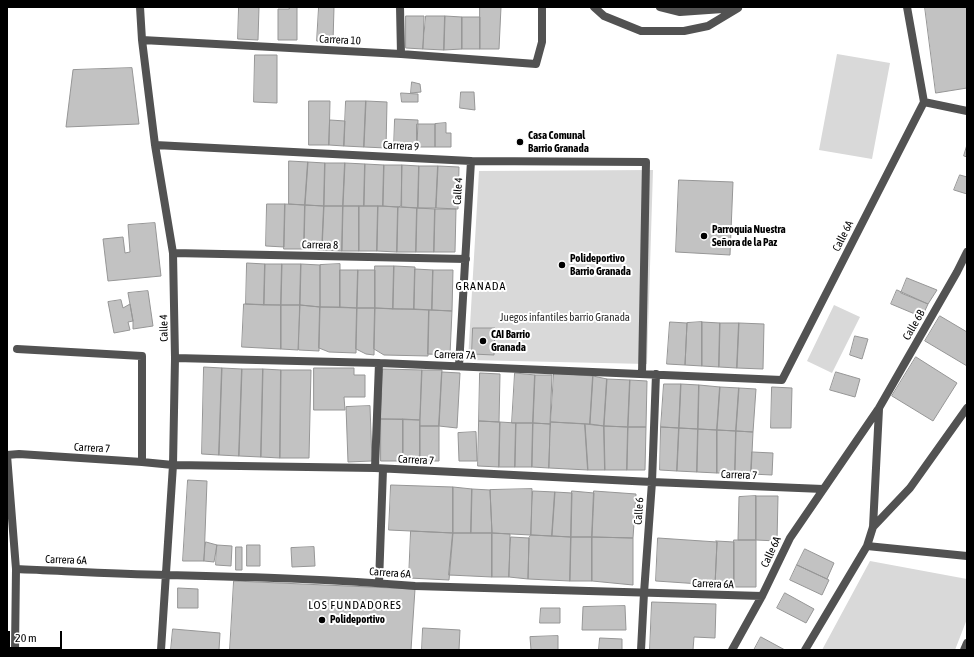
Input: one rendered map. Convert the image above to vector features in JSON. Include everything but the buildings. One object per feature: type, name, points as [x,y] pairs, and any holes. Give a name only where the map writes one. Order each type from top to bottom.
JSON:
[{"type":"street","name":"Calle 4","points":[[140,7],[142,40],[155,145],[173,254],[175,358],[173,465],[161,650]]},
{"type":"street","points":[[400,7],[401,54]]},
{"type":"street","name":"Carrera 10","points":[[142,40],[401,54],[536,64],[542,42],[542,7]]},
{"type":"street","points":[[594,7],[604,16],[641,31],[684,31],[708,26],[740,8]]},
{"type":"street","points":[[660,7],[680,12],[740,8]]},
{"type":"street","points":[[907,7],[924,102],[967,111]]},
{"type":"street","name":"Calle 6A","points":[[782,380],[924,102]]},
{"type":"street","name":"Carrera 9","points":[[155,145],[471,161],[646,162],[642,374]]},
{"type":"street","name":"Calle 4","points":[[459,366],[471,161]]},
{"type":"street","name":"Calle 6B","points":[[879,408],[967,252]]},
{"type":"street","name":"Carrera 8","points":[[173,254],[466,259]]},
{"type":"street","points":[[17,349],[142,356],[142,462]]},
{"type":"street","name":"Carrera 7A","points":[[175,358],[379,363],[782,380]]},
{"type":"street","points":[[379,363],[379,583]]},
{"type":"street","name":"Calle 6","points":[[641,650],[652,482],[656,374]]},
{"type":"street","points":[[805,650],[867,546],[873,527],[879,408]]},
{"type":"street","name":"Calle 6A","points":[[732,650],[762,596],[790,538],[879,408]]},
{"type":"street","points":[[873,527],[910,488],[967,408]]},
{"type":"street","name":"Carrera 7","points":[[7,455],[19,454],[173,465],[379,469],[823,489]]},
{"type":"street","points":[[7,455],[16,569],[15,650]]},
{"type":"street","points":[[867,546],[967,556]]},
{"type":"street","name":"Carrera 6A","points":[[16,569],[233,576],[415,586],[762,596]]},
{"type":"street","points":[[964,650],[967,643]]},
{"type":"green space","points":[[837,54],[890,63],[872,159],[819,150]]},
{"type":"green space","name":"Polideportivo Barrio Granada","points":[[653,170],[647,364],[468,360],[479,171]]},
{"type":"green space","points":[[834,305],[860,317],[832,373],[807,361]]},
{"type":"green space","points":[[870,561],[967,579],[967,619],[955,650],[822,650]]},
{"type":"place","name":"Casa Comunal Barrio Granada","points":[[520,142]]},
{"type":"place","name":"Parroquia Nuestra Señora de la Paz","points":[[704,236]]},
{"type":"place","name":"Polideportivo Barrio Granada","points":[[562,265]]},
{"type":"place","name":"CAI Barrio Granada","points":[[483,341]]},
{"type":"place","name":"Polideportivo","points":[[322,620]]},
{"type":"district","name":"GRANADA","points":[[481,286]]},
{"type":"district","name":"LOS FUNDADORES","points":[[355,605]]},
{"type":"park label","name":"Juegos infantiles barrio Granada","points":[[565,318]]}]
